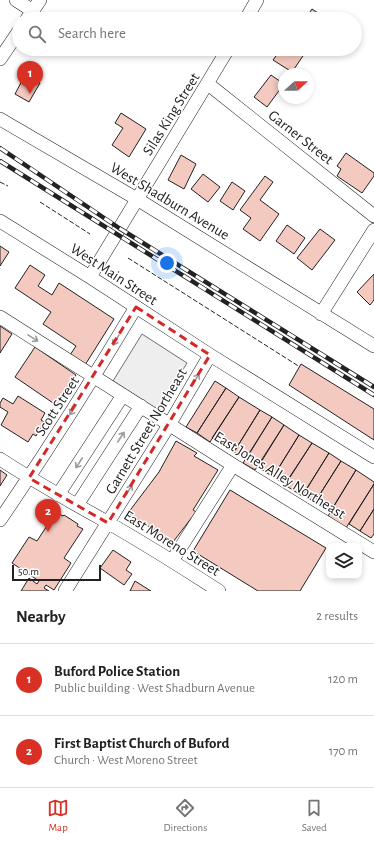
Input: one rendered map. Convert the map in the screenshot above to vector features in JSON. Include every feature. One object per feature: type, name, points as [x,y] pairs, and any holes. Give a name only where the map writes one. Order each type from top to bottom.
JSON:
[{"type":"street","points":[[16,0],[33,10]]},
{"type":"street","points":[[250,12],[257,0]]},
{"type":"street","points":[[0,59],[12,41]]},
{"type":"street","name":"Silas King Street","points":[[90,277],[224,56]]},
{"type":"street","name":"Garner Street","points":[[208,84],[374,216]]},
{"type":"street","name":"West Shadburn Avenue","points":[[0,119],[137,199],[374,346]]},
{"type":"street","name":"West Main Street","points":[[0,221],[90,277],[210,355],[374,457]]},
{"type":"street","points":[[321,314],[374,230]]},
{"type":"street","name":"Scott Street","points":[[0,520],[95,377],[136,307]]},
{"type":"street","name":"East Jones Alley Northeast","points":[[0,317],[233,465],[374,552]]},
{"type":"street","name":"Garnett Street Northeast","points":[[65,591],[210,355]]},
{"type":"street","points":[[58,495],[123,395]]},
{"type":"street","points":[[77,505],[141,406]]},
{"type":"street","name":"East Moreno Street","points":[[0,459],[29,478],[172,561],[219,591]]},
{"type":"street","points":[[172,561],[233,465]]},
{"type":"highlighted area","points":[[136,307],[210,355],[108,523],[29,478]]},
{"type":"shaded area","points":[[142,334],[187,363],[158,410],[113,381]]},
{"type":"building","points":[[276,56],[303,56],[295,68],[286,68],[273,60]]},
{"type":"building","points":[[25,75],[40,83],[29,102],[15,94]]},
{"type":"building","points":[[271,75],[278,80],[278,92],[267,107],[254,97]]},
{"type":"building","points":[[121,113],[146,129],[129,157],[112,145],[123,128],[115,123]]},
{"type":"building","points":[[346,153],[374,173],[374,176],[362,193],[337,176],[341,169],[337,166]]},
{"type":"building","points":[[181,155],[196,164],[184,189],[168,180]]},
{"type":"building","points":[[203,174],[220,187],[208,202],[191,189]]},
{"type":"building","points":[[265,176],[273,182],[260,200],[279,214],[260,241],[243,229],[251,218],[240,210]]},
{"type":"building","points":[[232,182],[245,191],[233,210],[220,201]]},
{"type":"building","points":[[287,225],[305,238],[294,254],[276,241]]},
{"type":"building","points":[[320,229],[335,240],[312,270],[297,258]]},
{"type":"building","points":[[0,246],[9,252],[0,266]]},
{"type":"building","points":[[30,265],[45,275],[38,286],[52,295],[59,283],[114,319],[85,365],[70,355],[76,346],[43,324],[51,312],[15,288]]},
{"type":"building","points":[[374,274],[374,300],[370,305],[357,292]]},
{"type":"building","points":[[0,326],[12,334],[0,353]]},
{"type":"building","points":[[35,347],[76,375],[56,405],[15,377]]},
{"type":"building","points":[[301,364],[374,409],[374,440],[289,385]]},
{"type":"building","points":[[215,381],[226,388],[197,433],[186,427]]},
{"type":"building","points":[[226,388],[239,397],[210,442],[197,433]]},
{"type":"building","points":[[18,396],[45,413],[41,420],[44,422],[36,436],[33,434],[28,442],[1,425],[8,412],[0,407],[0,403],[3,398],[13,404]]},
{"type":"building","points":[[239,397],[260,410],[234,452],[212,438]]},
{"type":"building","points":[[260,410],[272,417],[246,459],[234,452]]},
{"type":"building","points":[[272,417],[284,425],[255,470],[243,463]]},
{"type":"building","points":[[284,425],[299,435],[273,477],[258,467]]},
{"type":"building","points":[[299,435],[312,443],[285,484],[273,477]]},
{"type":"building","points":[[176,441],[197,453],[194,456],[218,470],[193,510],[196,512],[173,542],[128,513],[159,472]]},
{"type":"building","points":[[312,443],[329,453],[302,496],[285,485]]},
{"type":"building","points":[[329,453],[341,461],[315,502],[303,495]]},
{"type":"building","points":[[341,461],[356,470],[330,512],[315,502]]},
{"type":"building","points":[[0,470],[7,475],[0,486]]},
{"type":"building","points":[[356,470],[374,482],[374,484],[346,528],[328,516]]},
{"type":"building","points":[[374,484],[374,509],[360,531],[349,524]]},
{"type":"building","points":[[230,490],[326,548],[300,591],[258,591],[193,551]]},
{"type":"building","points":[[374,509],[374,534],[371,538],[360,531]]},
{"type":"building","points":[[56,512],[63,516],[64,515],[83,529],[64,558],[71,563],[54,590],[46,585],[44,588],[49,591],[21,591],[29,578],[37,584],[39,581],[12,563],[29,537],[37,541]]},
{"type":"building","points":[[113,550],[131,562],[126,570],[132,574],[124,585],[100,568]]},
{"type":"building","points":[[135,581],[151,591],[130,591]]},
{"type":"railway","points":[[0,148],[119,228],[374,387]]},
{"type":"railway","points":[[0,161],[374,395]]},
{"type":"fence","points":[[0,182],[8,186]]},
{"type":"fence","points":[[40,202],[90,234]]},
{"type":"fence","points":[[128,258],[300,367]]},
{"type":"place","name":"Buford Police Station","points":[[30,94]]},
{"type":"place","name":"First Baptist Church of Buford","points":[[48,532]]}]
